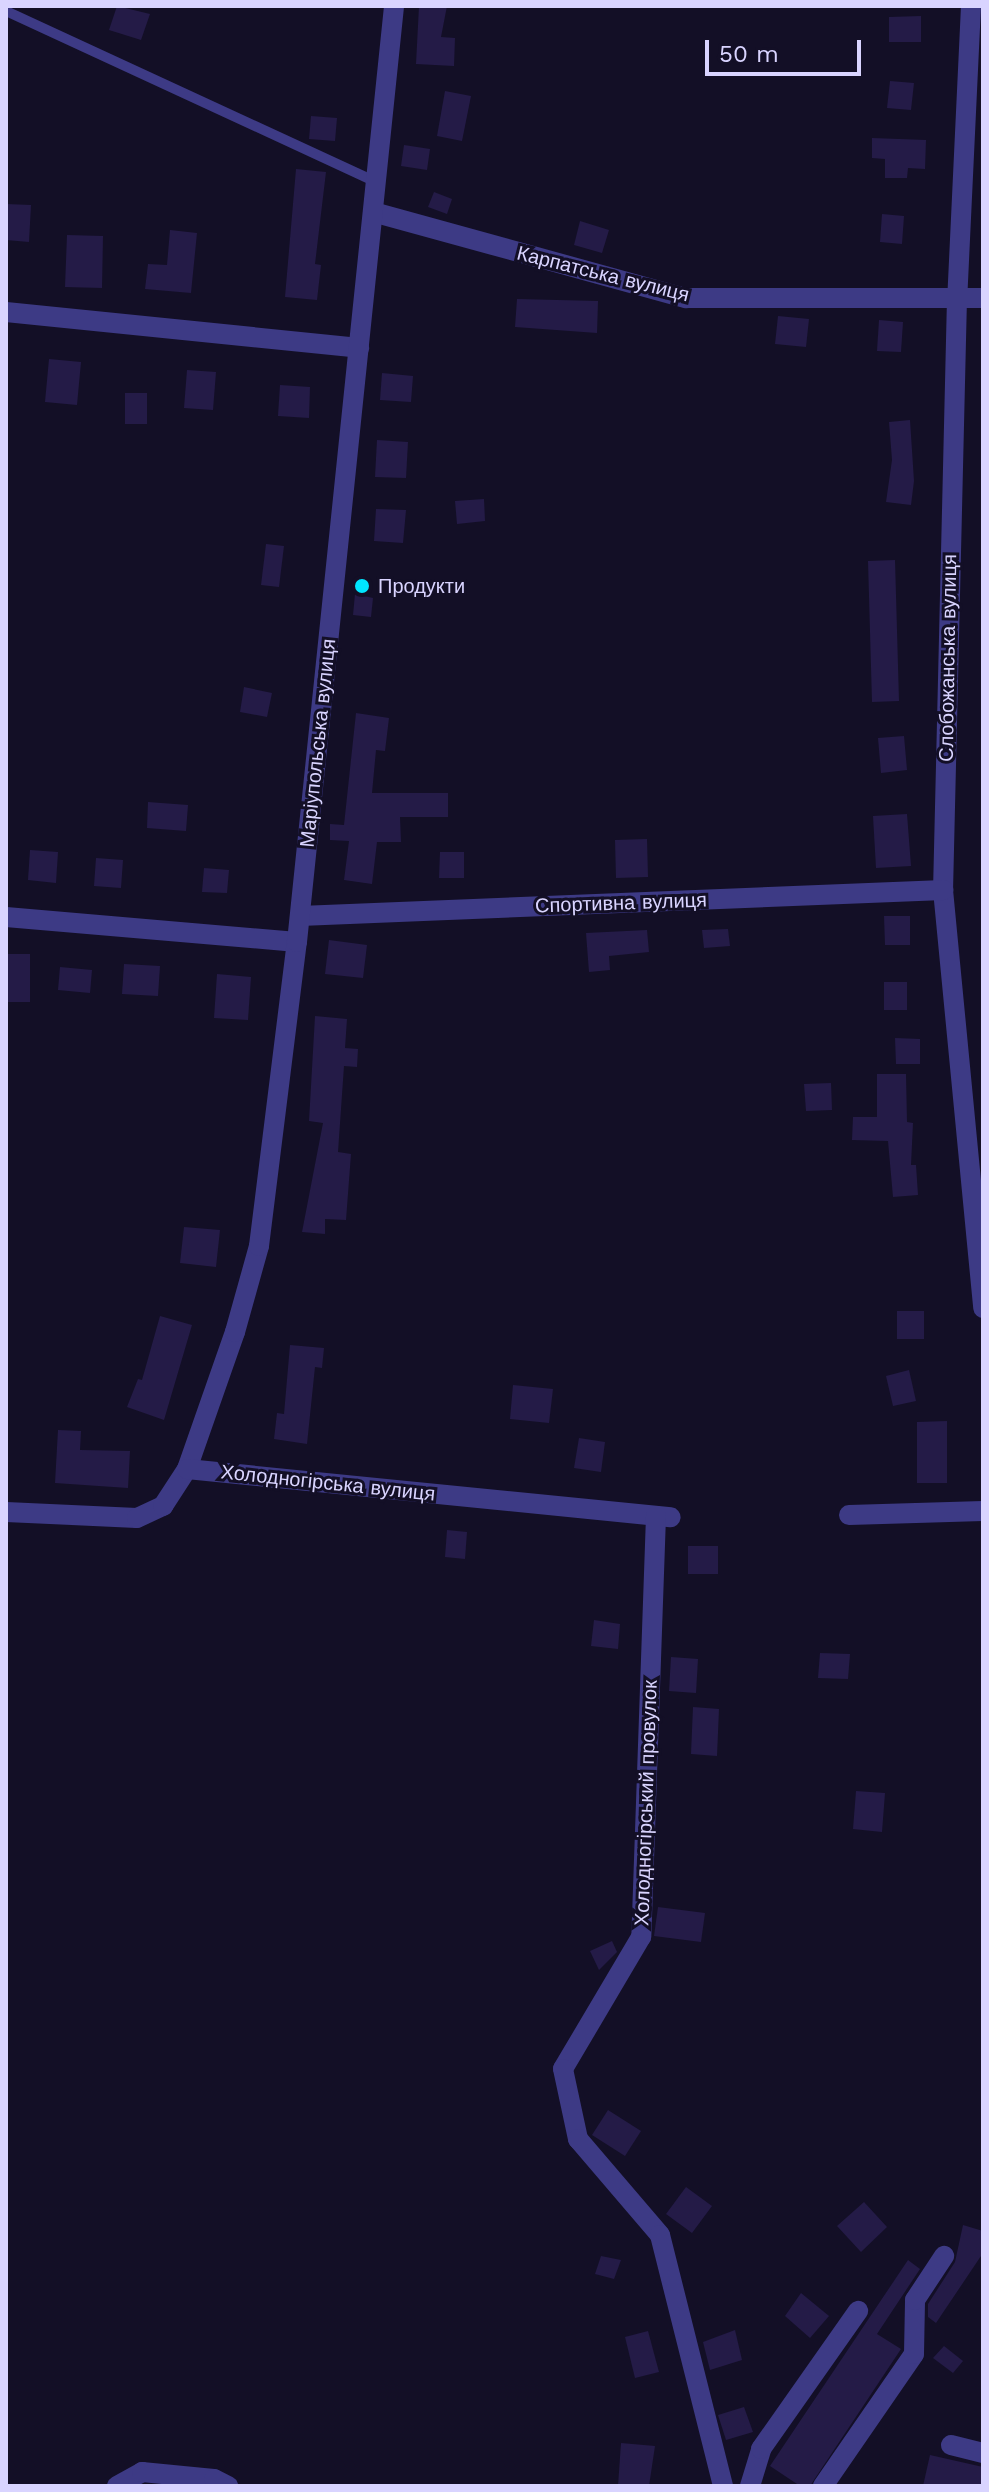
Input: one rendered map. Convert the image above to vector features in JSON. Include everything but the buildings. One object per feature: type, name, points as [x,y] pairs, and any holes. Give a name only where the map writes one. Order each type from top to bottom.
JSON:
[{"type":"street","name":"Маріупольська вулиця","points":[[187,1469],[259,1246],[300,916],[394,6]]},
{"type":"street","name":"Слобожанська вулиця","points":[[971,6],[957,298],[943,890],[983,1308]]},
{"type":"street","name":"Карпатська вулиця","points":[[373,212],[686,298],[983,298]]},
{"type":"street","points":[[6,312],[359,348]]},
{"type":"street","name":"Спортивна вулиця","points":[[300,916],[943,890]]},
{"type":"street","points":[[6,917],[297,942]]},
{"type":"street","points":[[6,1512],[137,1518],[163,1506],[187,1469]]},
{"type":"street","name":"Холодногірська вулиця","points":[[187,1469],[663,1517]]},
{"type":"street","points":[[849,1515],[983,1511]]},
{"type":"street","name":"Холодногірський провулок","points":[[663,1517],[641,1937],[563,2069],[578,2139],[660,2235],[723,2486]]},
{"type":"street","points":[[823,2486],[914,2354],[915,2300],[944,2256]]},
{"type":"street","points":[[750,2486],[761,2449],[858,2311]]},
{"type":"street","points":[[951,2445],[983,2453]]},
{"type":"street","points":[[117,2486],[142,2472],[214,2479],[228,2486]]},
{"type":"lane","points":[[6,11],[376,182]]},
{"type":"place","name":"Продукти","points":[[362,586]]}]
